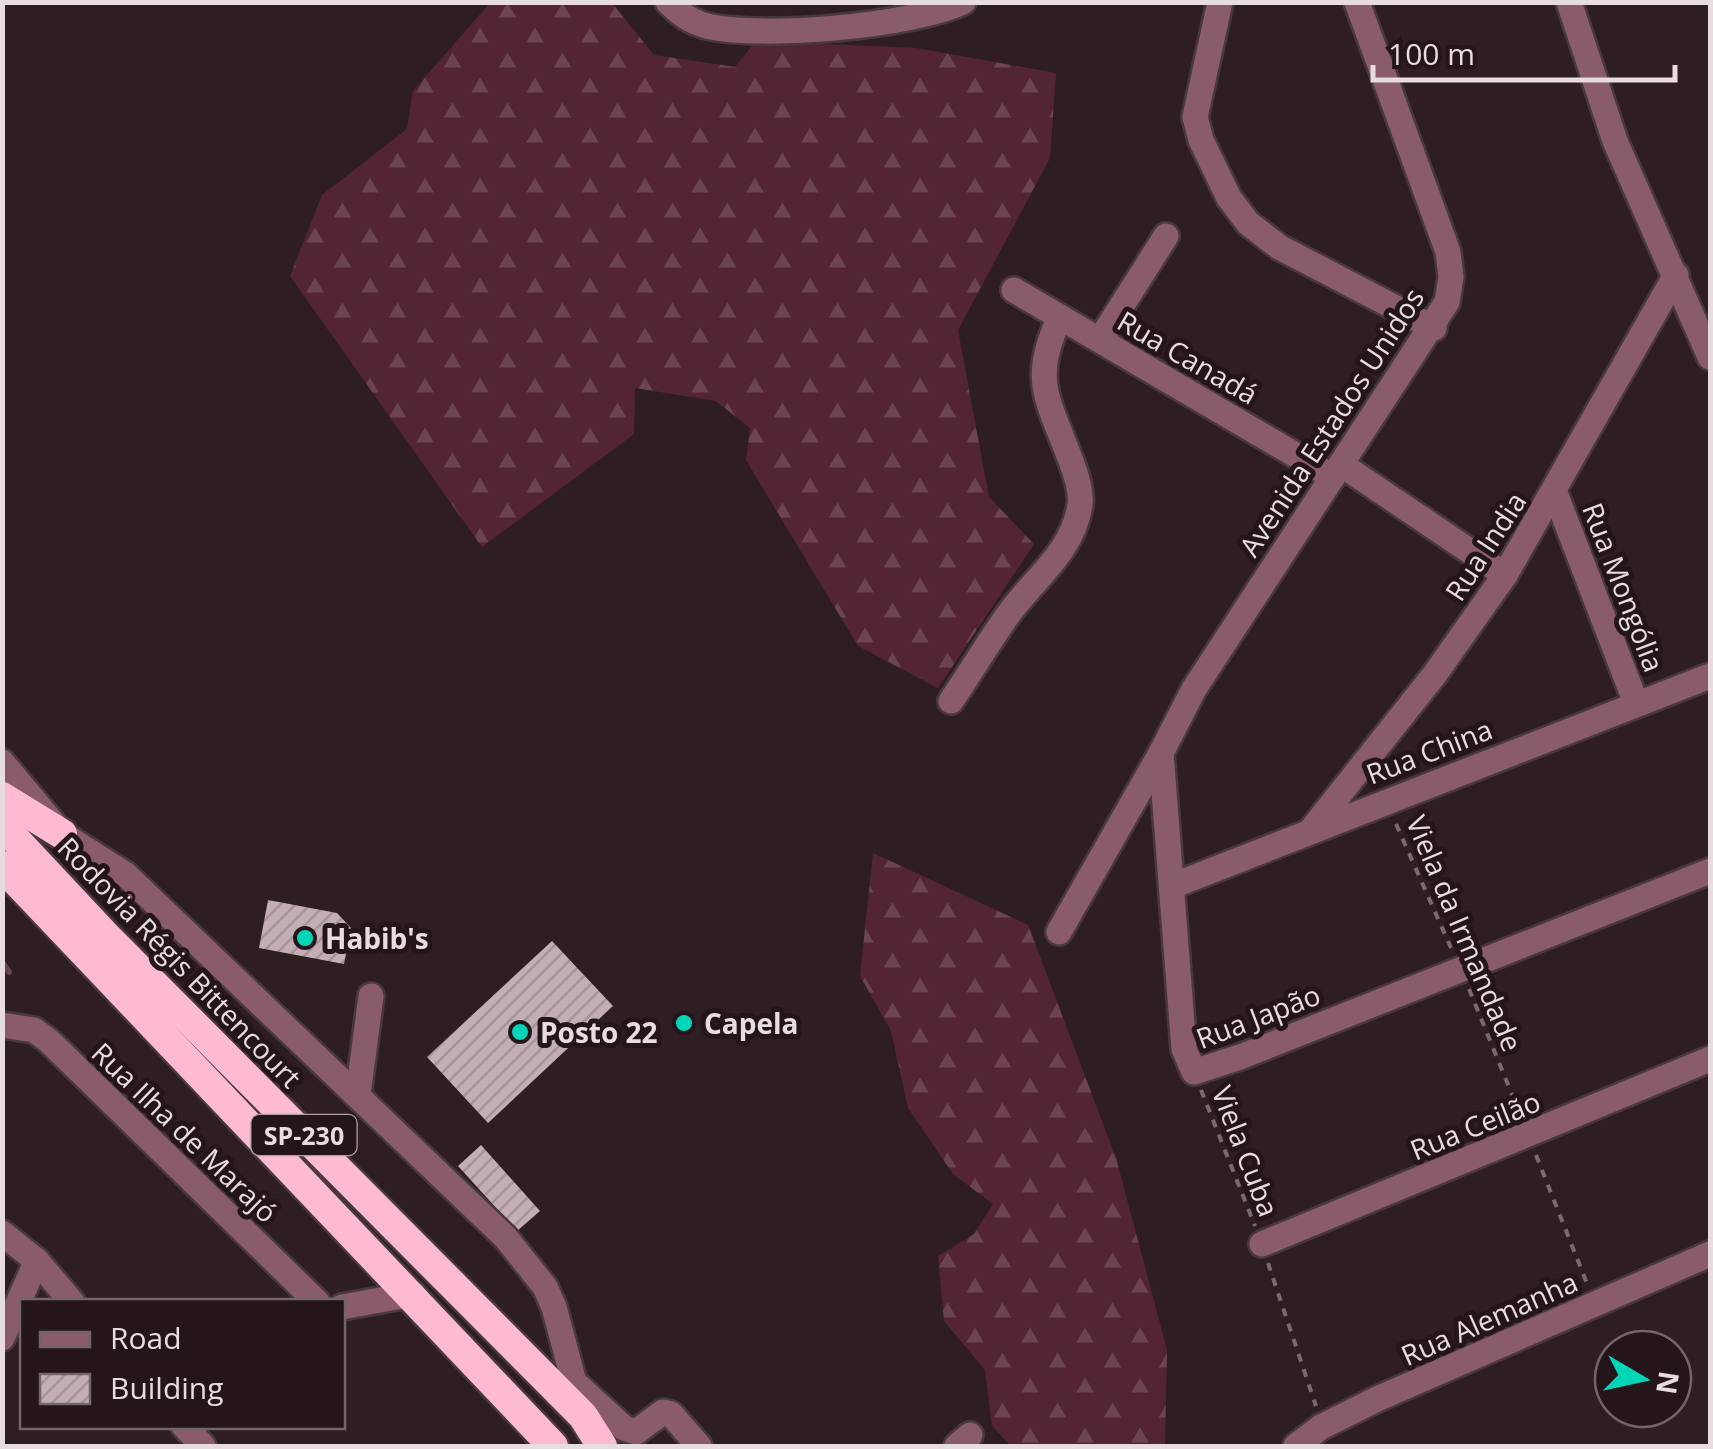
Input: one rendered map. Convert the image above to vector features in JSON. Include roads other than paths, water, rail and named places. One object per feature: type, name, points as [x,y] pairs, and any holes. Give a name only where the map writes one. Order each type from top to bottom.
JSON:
[{"type":"highway","points":[[2,797],[62,834]]},
{"type":"highway","name":"Rodovia Régis Bittencourt","points":[[2,825],[104,934],[583,1416],[602,1446]]},
{"type":"highway","name":"SP-230","points":[[2,866],[413,1294],[552,1446]]},
{"type":"street","points":[[668,2],[684,18],[708,26],[779,31],[906,18],[963,2]]},
{"type":"street","points":[[1220,2],[1196,116],[1201,140],[1229,198],[1248,223],[1279,247],[1434,328]]},
{"type":"street","name":"Avenida Estados Unidos","points":[[1161,753],[1194,688],[1434,328],[1447,302],[1451,278],[1448,252],[1357,2]]},
{"type":"street","points":[[1568,2],[1615,142],[1710,356]]},
{"type":"street","points":[[1100,340],[1166,236]]},
{"type":"street","name":"Rua India","points":[[1312,829],[1435,674],[1504,575],[1555,493],[1676,275]]},
{"type":"street","name":"Rua Canadá","points":[[1014,290],[1338,471],[1504,575]]},
{"type":"street","points":[[952,702],[1009,614],[1054,563],[1077,520],[1081,499],[1075,473],[1041,374],[1043,353],[1060,317]]},
{"type":"street","name":"Rua Mongólia","points":[[1555,493],[1636,703]]},
{"type":"street","name":"Rua China","points":[[1172,886],[1710,676]]},
{"type":"street","points":[[1059,932],[1161,753]]},
{"type":"street","name":"Rua Japão","points":[[1161,753],[1180,1025],[1194,1072],[1710,871]]},
{"type":"street","points":[[2,762],[62,834],[125,874],[506,1238],[544,1288],[583,1416]]},
{"type":"street","points":[[358,1095],[371,996]]},
{"type":"street","name":"Rua Ilha de Marajó","points":[[2,1026],[34,1030],[49,1041],[314,1299]]},
{"type":"street","name":"Rua Ceilão","points":[[1262,1244],[1710,1059]]},
{"type":"street","points":[[2,1233],[36,1262],[69,1299]]},
{"type":"street","name":"Rua Alemanha","points":[[1296,1446],[1321,1427],[1710,1254]]},
{"type":"street","points":[[2,1338],[36,1262]]},
{"type":"street","points":[[345,1306],[413,1294]]},
{"type":"street","points":[[576,1384],[624,1428],[636,1432],[663,1412],[672,1414],[700,1446]]},
{"type":"waterway","points":[[2,962],[9,972]]},
{"type":"place","name":"Habib's","points":[[305,938]]},
{"type":"place","name":"Capela","points":[[684,1023]]},
{"type":"place","name":"Posto 22","points":[[520,1032]]}]
